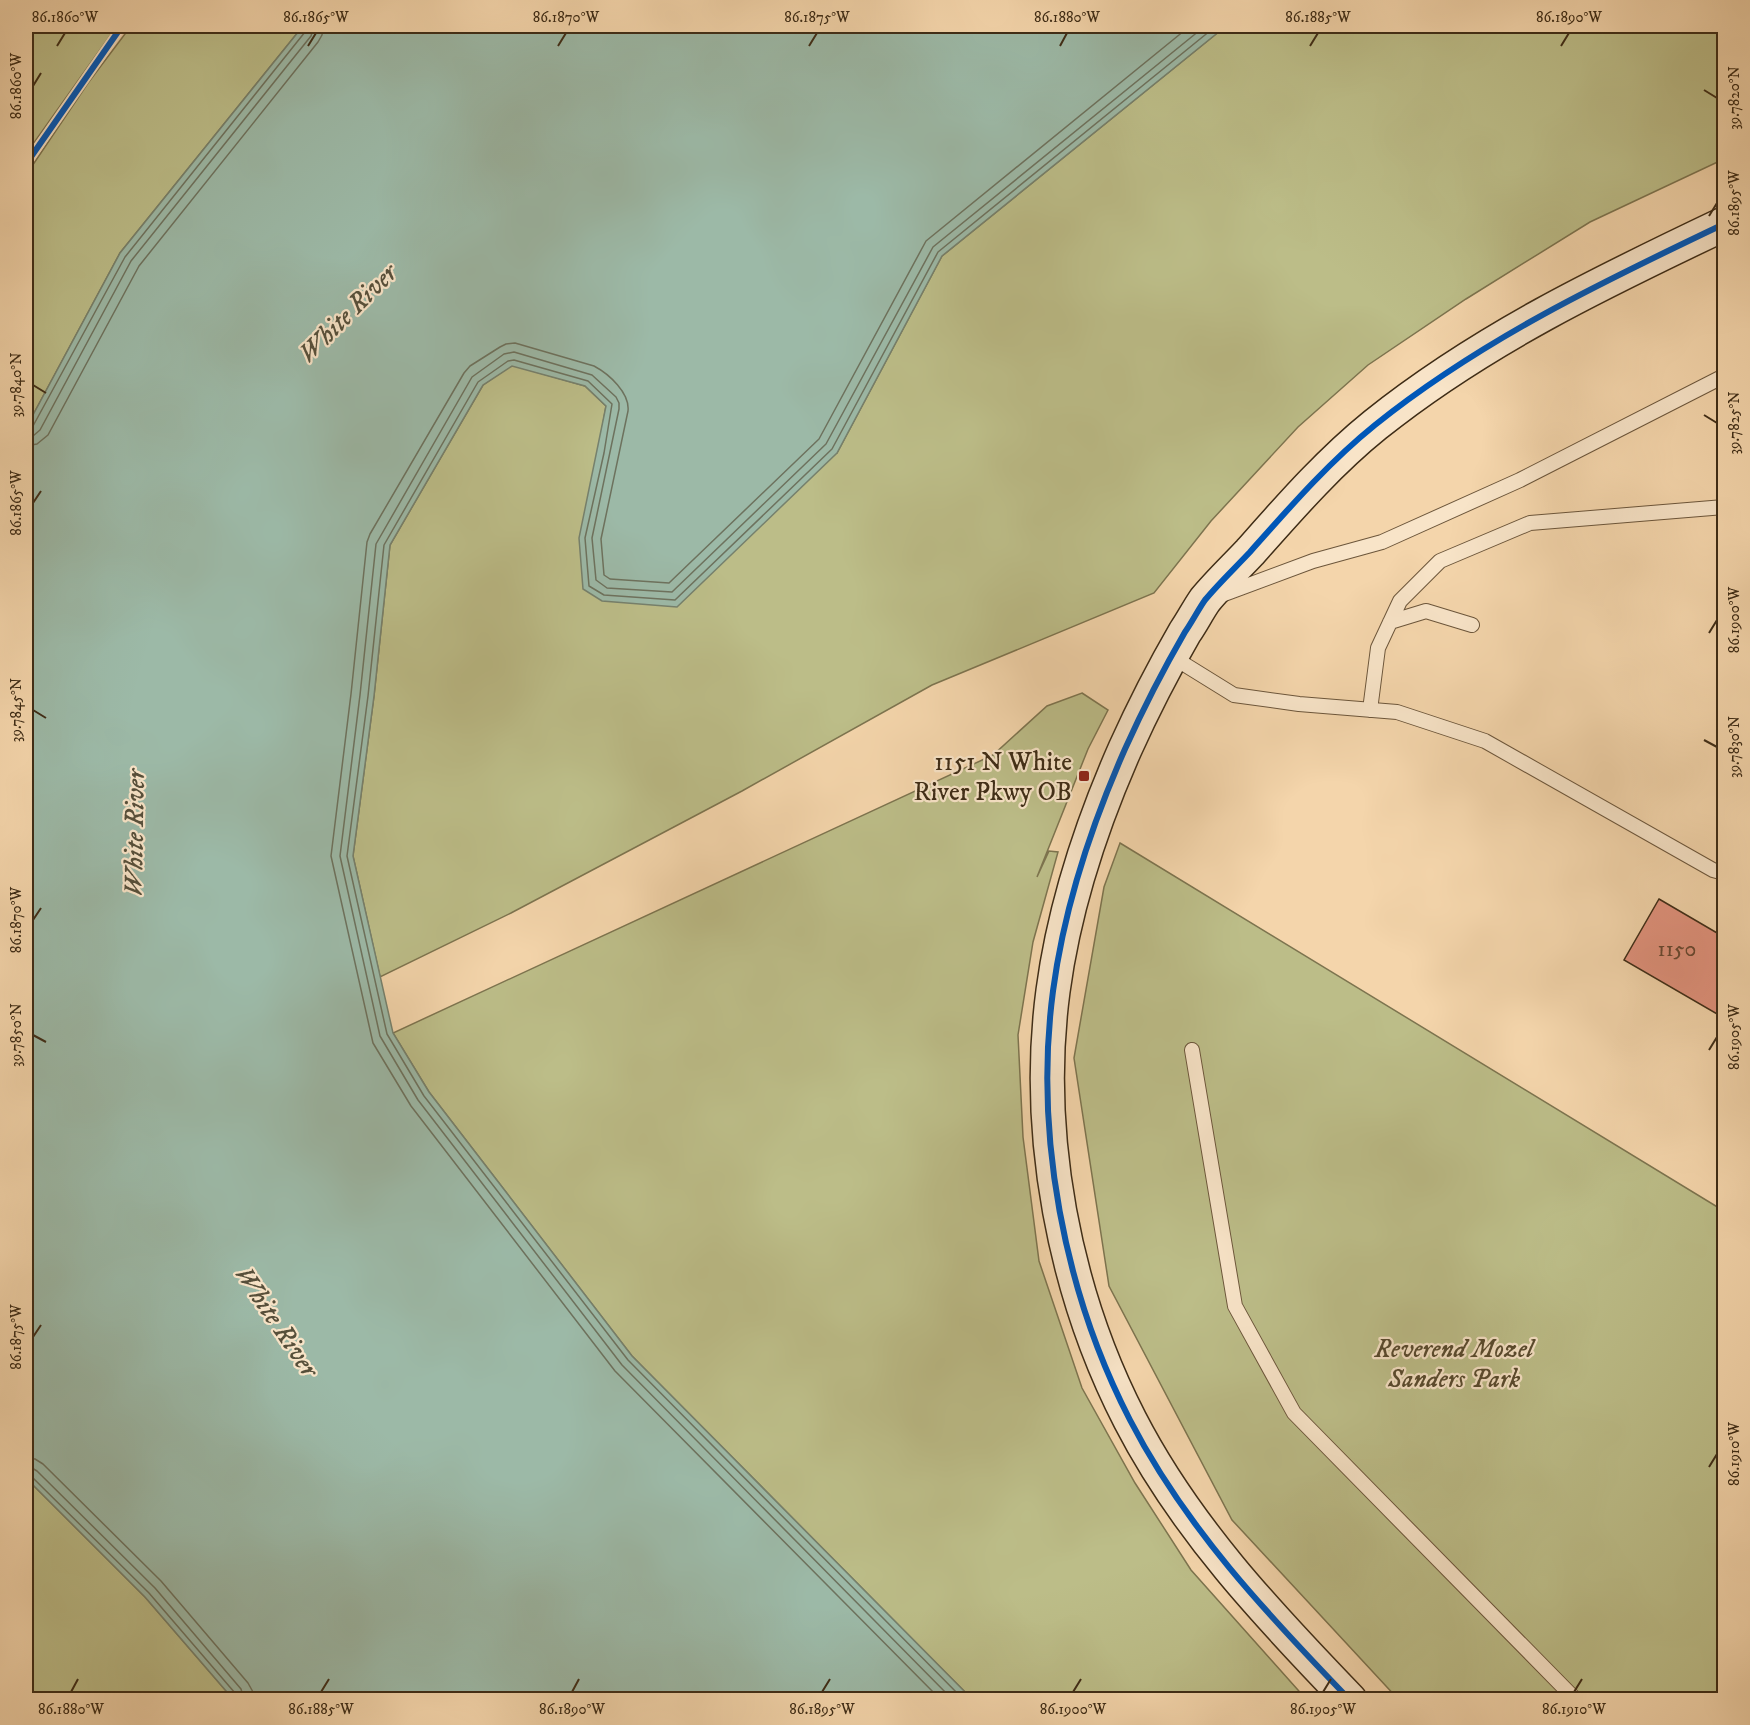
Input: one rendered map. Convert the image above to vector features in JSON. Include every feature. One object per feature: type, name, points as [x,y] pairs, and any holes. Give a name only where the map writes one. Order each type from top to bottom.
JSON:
[{"type":"main road","points":[[1350,1700],[1258,1602],[1192,1520],[1149,1454],[1128,1416],[1093,1332],[1078,1286],[1057,1195],[1048,1097],[1048,1042],[1060,947],[1076,886],[1104,800],[1133,730],[1171,656],[1203,602],[1300,496],[1370,429],[1454,367],[1539,316],[1640,264],[1725,224]]},
{"type":"lane","points":[[1203,602],[1313,561],[1382,542],[1520,480],[1725,376]]},
{"type":"lane","points":[[1370,710],[1378,648],[1390,622],[1400,601],[1440,561],[1530,523],[1725,507]]},
{"type":"lane","points":[[1390,622],[1426,611],[1472,625]]},
{"type":"lane","points":[[1171,656],[1234,695],[1299,704],[1397,712],[1485,741],[1713,870],[1725,873]]},
{"type":"lane","points":[[1192,1050],[1235,1306],[1294,1413],[1576,1700]]},
{"type":"green space","points":[[26,26],[117,26],[26,154]]},
{"type":"green space","points":[[131,26],[303,26],[120,253],[26,428],[26,175],[88,83]]},
{"type":"green space","points":[[1226,26],[1724,26],[1724,159],[1590,222],[1466,299],[1368,365],[1298,427],[1211,521],[1154,593],[932,685],[742,791],[511,913],[380,977],[353,856],[374,696],[390,545],[483,385],[512,365],[585,386],[606,406],[598,452],[837,453],[942,256]]},
{"type":"green space","points":[[1082,693],[1108,710],[1088,749],[1037,877],[1049,851],[1058,852],[1033,942],[1018,1035],[1023,1137],[1039,1261],[1082,1388],[1135,1483],[1191,1570],[1306,1699],[972,1699],[632,1356],[429,1092],[393,1033],[993,755],[1047,706]]},
{"type":"green space","name":"Reverend Mozel Sanders Park","points":[[1120,843],[1724,1211],[1724,1699],[1398,1699],[1232,1520],[1109,1286],[1074,1058],[1104,887]]},
{"type":"green space","points":[[26,1478],[145,1597],[233,1699],[26,1699]]},
{"type":"water","name":"White River","points":[[303,26],[1226,26],[942,256],[837,453],[677,607],[602,601],[583,589],[579,538],[606,406],[585,386],[512,366],[483,385],[390,545],[374,696],[353,856],[393,1033],[429,1092],[632,1356],[972,1699],[233,1699],[145,1597],[26,1478],[26,428],[120,253]]},
{"type":"building","points":[[1659,899],[1724,937],[1724,1018],[1624,960]]},
{"type":"cycle path","points":[[26,164],[122,26]]},
{"type":"cycle path","points":[[1350,1700],[1258,1602],[1176,1497],[1130,1420],[1107,1371],[1087,1319],[1060,1211],[1052,1156],[1048,1100],[1048,1045],[1053,991],[1064,929],[1080,868],[1101,808],[1125,749],[1161,675],[1202,604],[1310,486],[1375,425],[1415,394],[1457,366],[1544,314],[1724,224]]},
{"type":"place","name":"1151 N White River Pkwy OB","points":[[1084,776]]}]
